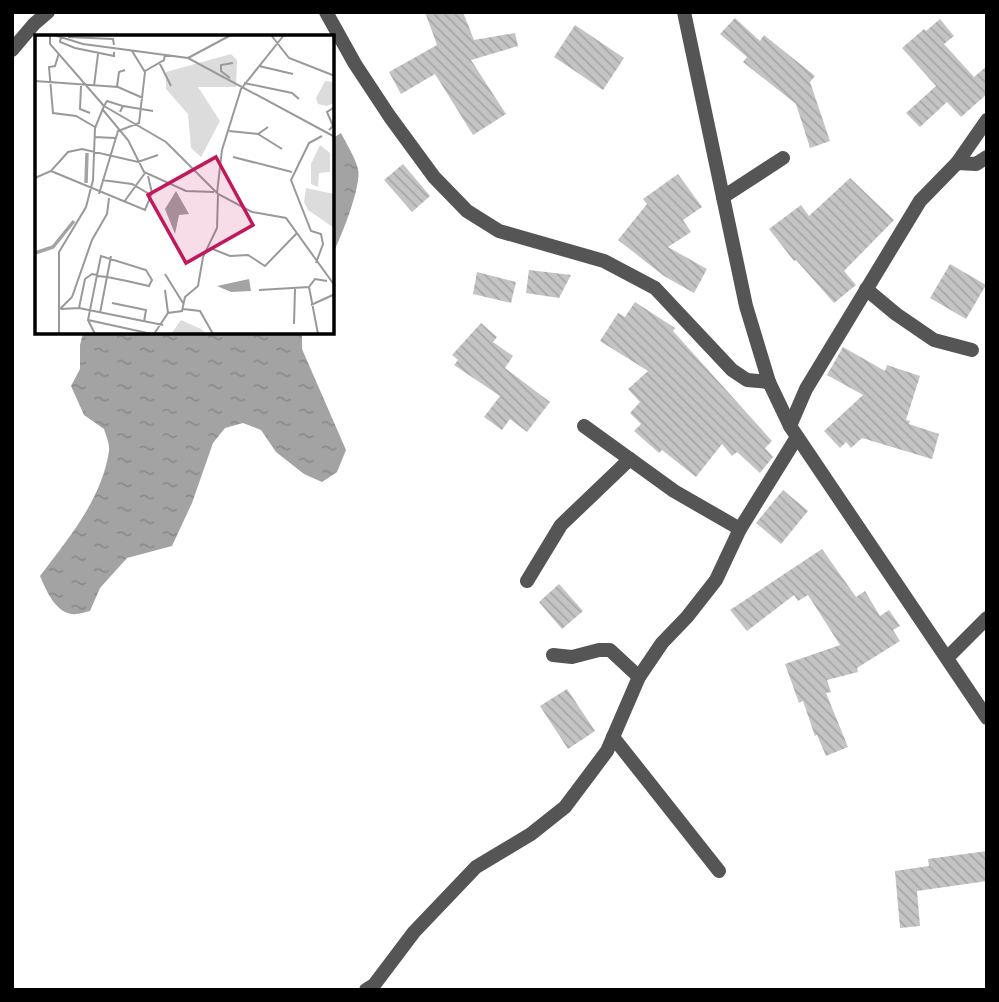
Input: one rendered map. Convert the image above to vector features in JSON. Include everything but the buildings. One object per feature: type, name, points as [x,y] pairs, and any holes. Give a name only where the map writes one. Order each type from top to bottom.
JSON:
[{"type":"street","points":[[12,50],[31,18],[48,12]]},
{"type":"street","points":[[326,12],[355,64],[390,117],[434,177],[467,212],[499,231],[604,261],[630,273],[655,288],[732,370],[747,380],[769,382]]},
{"type":"street","points":[[684,12],[746,306],[769,382],[793,431],[987,718]]},
{"type":"street","points":[[373,988],[414,932],[477,867],[531,834],[565,807],[607,751],[639,677],[662,643],[716,580],[793,431],[806,389],[866,289],[920,201],[957,163],[987,120]]},
{"type":"street","points":[[957,163],[975,164],[987,157]]},
{"type":"street","points":[[723,197],[783,158]]},
{"type":"street","points":[[866,289],[934,340],[972,350]]},
{"type":"street","points":[[584,426],[674,491],[740,529]]},
{"type":"street","points":[[527,581],[561,526],[630,459]]},
{"type":"street","points":[[947,658],[987,618]]},
{"type":"street","points":[[554,655],[572,657],[610,650],[639,677]]},
{"type":"street","points":[[613,737],[719,871]]},
{"type":"water","points":[[341,133],[355,160],[358,177],[350,211],[334,251],[334,137]]},
{"type":"water","points":[[83,334],[302,334],[302,349],[346,450],[337,472],[322,482],[304,474],[276,452],[261,430],[243,423],[225,428],[213,443],[192,503],[172,546],[127,558],[100,588],[90,611],[76,614],[66,612],[52,600],[40,576],[91,502],[105,469],[109,451],[104,429],[84,415],[71,386],[80,369]]}]
